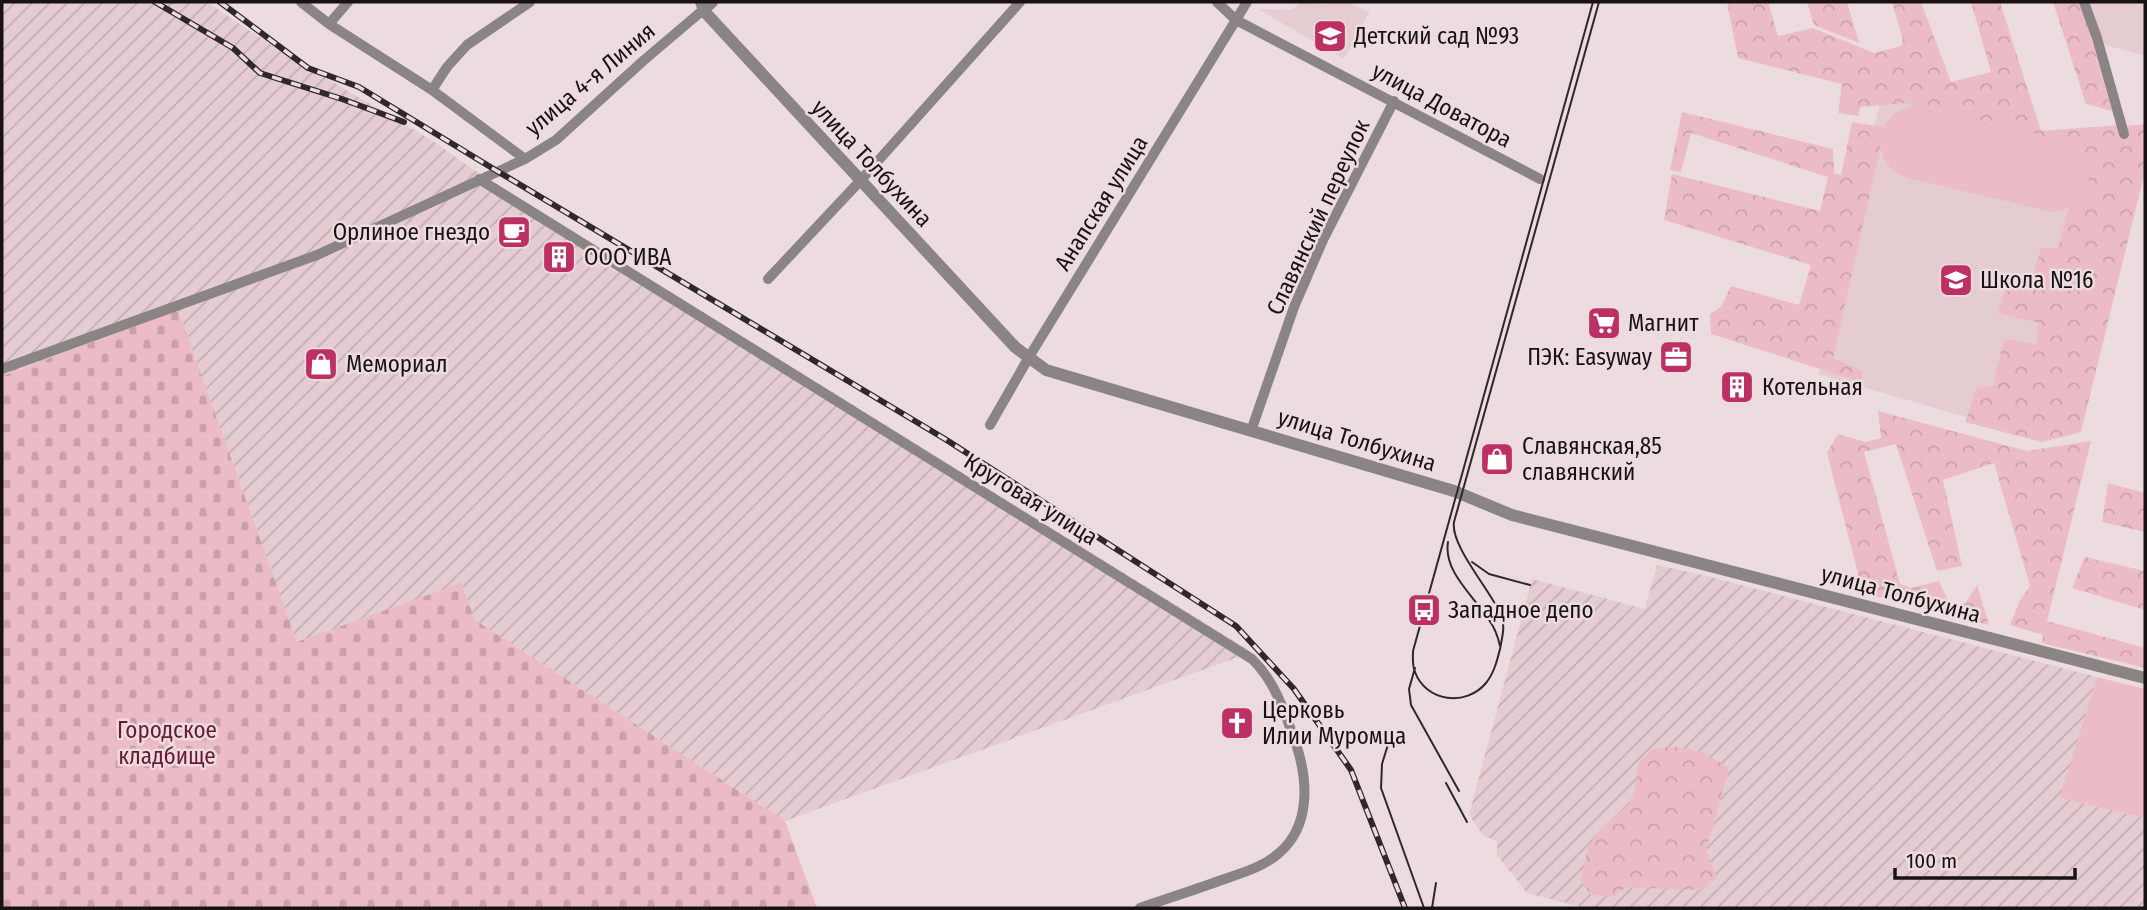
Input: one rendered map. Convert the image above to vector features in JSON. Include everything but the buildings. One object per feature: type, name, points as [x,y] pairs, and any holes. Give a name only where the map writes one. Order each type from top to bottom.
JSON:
[{"type":"street","points":[[301,2],[329,24],[432,90],[524,159]]},
{"type":"street","points":[[329,24],[348,2]]},
{"type":"street","points":[[432,90],[447,67],[467,45],[530,2]]},
{"type":"street","points":[[768,279],[860,181],[1020,2]]},
{"type":"street","name":"улица Доватора","points":[[1217,2],[1236,20],[1540,179]]},
{"type":"street","name":"Анапская улица","points":[[990,425],[1247,2]]},
{"type":"street","points":[[2084,2],[2097,38],[2123,134]]},
{"type":"street","name":"улица Толбухина","points":[[705,5],[860,181],[1015,347],[1046,369],[1454,491],[1512,515],[2145,678]]},
{"type":"street","name":"улица 4-я Линия","points":[[2,369],[317,255],[524,159],[556,140],[705,5]]},
{"type":"street","name":"Славянский переулок","points":[[1251,430],[1294,307],[1323,240],[1394,101]]},
{"type":"street","name":"Круговая улица","points":[[479,179],[1252,659],[1262,668],[1279,696],[1303,766],[1304,808],[1295,835],[1279,854],[1253,869],[1140,908]]},
{"type":"shaded area","points":[[2,2],[207,2],[280,51],[433,141],[471,168],[1252,652],[785,821],[475,620],[461,584],[297,643],[178,310],[2,376]]},
{"type":"shaded area","name":"Детский сад №93","points":[[1300,2],[1349,2],[1369,13],[1344,59],[1258,9],[1292,10]]},
{"type":"shaded area","points":[[2087,2],[2145,2],[2145,56],[2099,43]]},
{"type":"shaded area","name":"Школа №16","points":[[1882,94],[2102,144],[2038,438],[1818,374]]},
{"type":"shaded area","points":[[1657,565],[2097,677],[2061,798],[2145,818],[2145,908],[1585,908],[1527,893],[1497,855],[1497,842],[1482,834],[1469,815],[1532,579],[1645,609]]},
{"type":"green space","points":[[1727,2],[1768,2],[1778,36],[1813,28],[1874,53],[1901,46],[1903,41],[1892,2],[1921,2],[1951,82],[1991,72],[1971,2],[2000,2],[2041,131],[2118,125],[2122,136],[2129,134],[2127,126],[2145,124],[2145,171],[2081,432],[2042,442],[1965,422],[1977,388],[1993,386],[2004,339],[2036,344],[2039,323],[1997,313],[2008,282],[2031,282],[2041,248],[2058,248],[2069,207],[2045,137],[1906,103],[1860,107],[1859,116],[1838,113],[1842,84],[1738,58]]},
{"type":"green space","points":[[1807,2],[1847,2],[1859,43],[1814,25]]},
{"type":"green space","points":[[2053,2],[2081,2],[2112,111],[2086,104]]},
{"type":"green space","points":[[1917,106],[2062,140],[2075,146],[2084,156],[2088,168],[2085,192],[2077,202],[2066,209],[2052,212],[1908,178],[1886,162],[1881,150],[1881,138],[1884,127],[1892,117],[1903,109]]},
{"type":"green space","points":[[1682,112],[1833,149],[1834,173],[1841,175],[1852,122],[1885,127],[1833,358],[1862,371],[1861,382],[1711,334],[1710,314],[1721,307],[1731,286],[1799,305],[1811,265],[1664,220],[1672,174],[1820,211],[1828,177],[1691,133],[1681,172],[1670,170]]},
{"type":"green space","name":"Городское кладбище","points":[[178,310],[297,642],[461,583],[475,620],[785,821],[817,908],[2,908],[2,376]]},
{"type":"green space","points":[[1878,411],[2027,451],[2091,441],[2047,621],[2145,648],[2145,668],[2042,643],[2043,635],[2010,625],[2020,600],[2030,586],[1994,463],[1943,480],[1962,566],[1937,571],[1896,444],[1864,452],[1900,584],[1911,588],[1939,581],[1951,607],[1965,603],[1977,585],[1989,625],[1863,593],[1827,453],[1838,434],[1866,442],[1881,438]]},
{"type":"green space","points":[[2108,483],[2145,493],[2145,532],[2102,522]]},
{"type":"green space","points":[[2085,557],[2145,571],[2145,610],[2072,588]]},
{"type":"green space","points":[[2097,677],[2145,689],[2145,818],[2060,798]]},
{"type":"green space","points":[[1676,747],[1700,751],[1729,768],[1706,851],[1717,877],[1703,890],[1626,887],[1614,896],[1591,895],[1580,880],[1589,845],[1600,830],[1629,804],[1634,794],[1639,762],[1653,749]]},
{"type":"tram line","points":[[1593,2],[1413,651],[1413,667],[1420,682],[1428,690],[1447,698],[1468,696],[1478,691],[1493,671],[1500,649],[1502,617],[1458,543],[1454,522],[1599,2]]},
{"type":"tram line","points":[[1448,542],[1450,564],[1461,584],[1491,623],[1500,646]]},
{"type":"tram line","points":[[1472,562],[1489,574],[1530,585]]},
{"type":"tram line","points":[[1415,668],[1409,689],[1411,705],[1459,791]]},
{"type":"tram line","points":[[1390,738],[1382,764],[1381,788],[1424,908]]},
{"type":"tram line","points":[[1446,783],[1467,822]]},
{"type":"tram line","points":[[1432,908],[1436,883]]},
{"type":"railway","points":[[155,2],[233,48],[260,73],[404,122]]},
{"type":"railway","points":[[220,2],[308,68],[359,87],[945,439],[1236,626],[1294,689],[1351,770],[1405,908]]},
{"type":"place","name":"Детский сад №93","points":[[1330,36]]},
{"type":"place","name":"Орлиное гнездо","points":[[514,232]]},
{"type":"place","name":"ООО ИВА","points":[[559,257]]},
{"type":"place","name":"Школа №16","points":[[1956,280]]},
{"type":"place","name":"Магнит","points":[[1604,323]]},
{"type":"place","name":"ПЭК: Easyway","points":[[1676,357]]},
{"type":"place","name":"Мемориал","points":[[321,364]]},
{"type":"place","name":"Котельная","points":[[1737,387]]},
{"type":"place","name":"Славянская,85 славянский","points":[[1497,459]]},
{"type":"place","name":"Западное депо","points":[[1424,610]]},
{"type":"place","name":"Церковь Илии Муромца","points":[[1237,723]]}]
